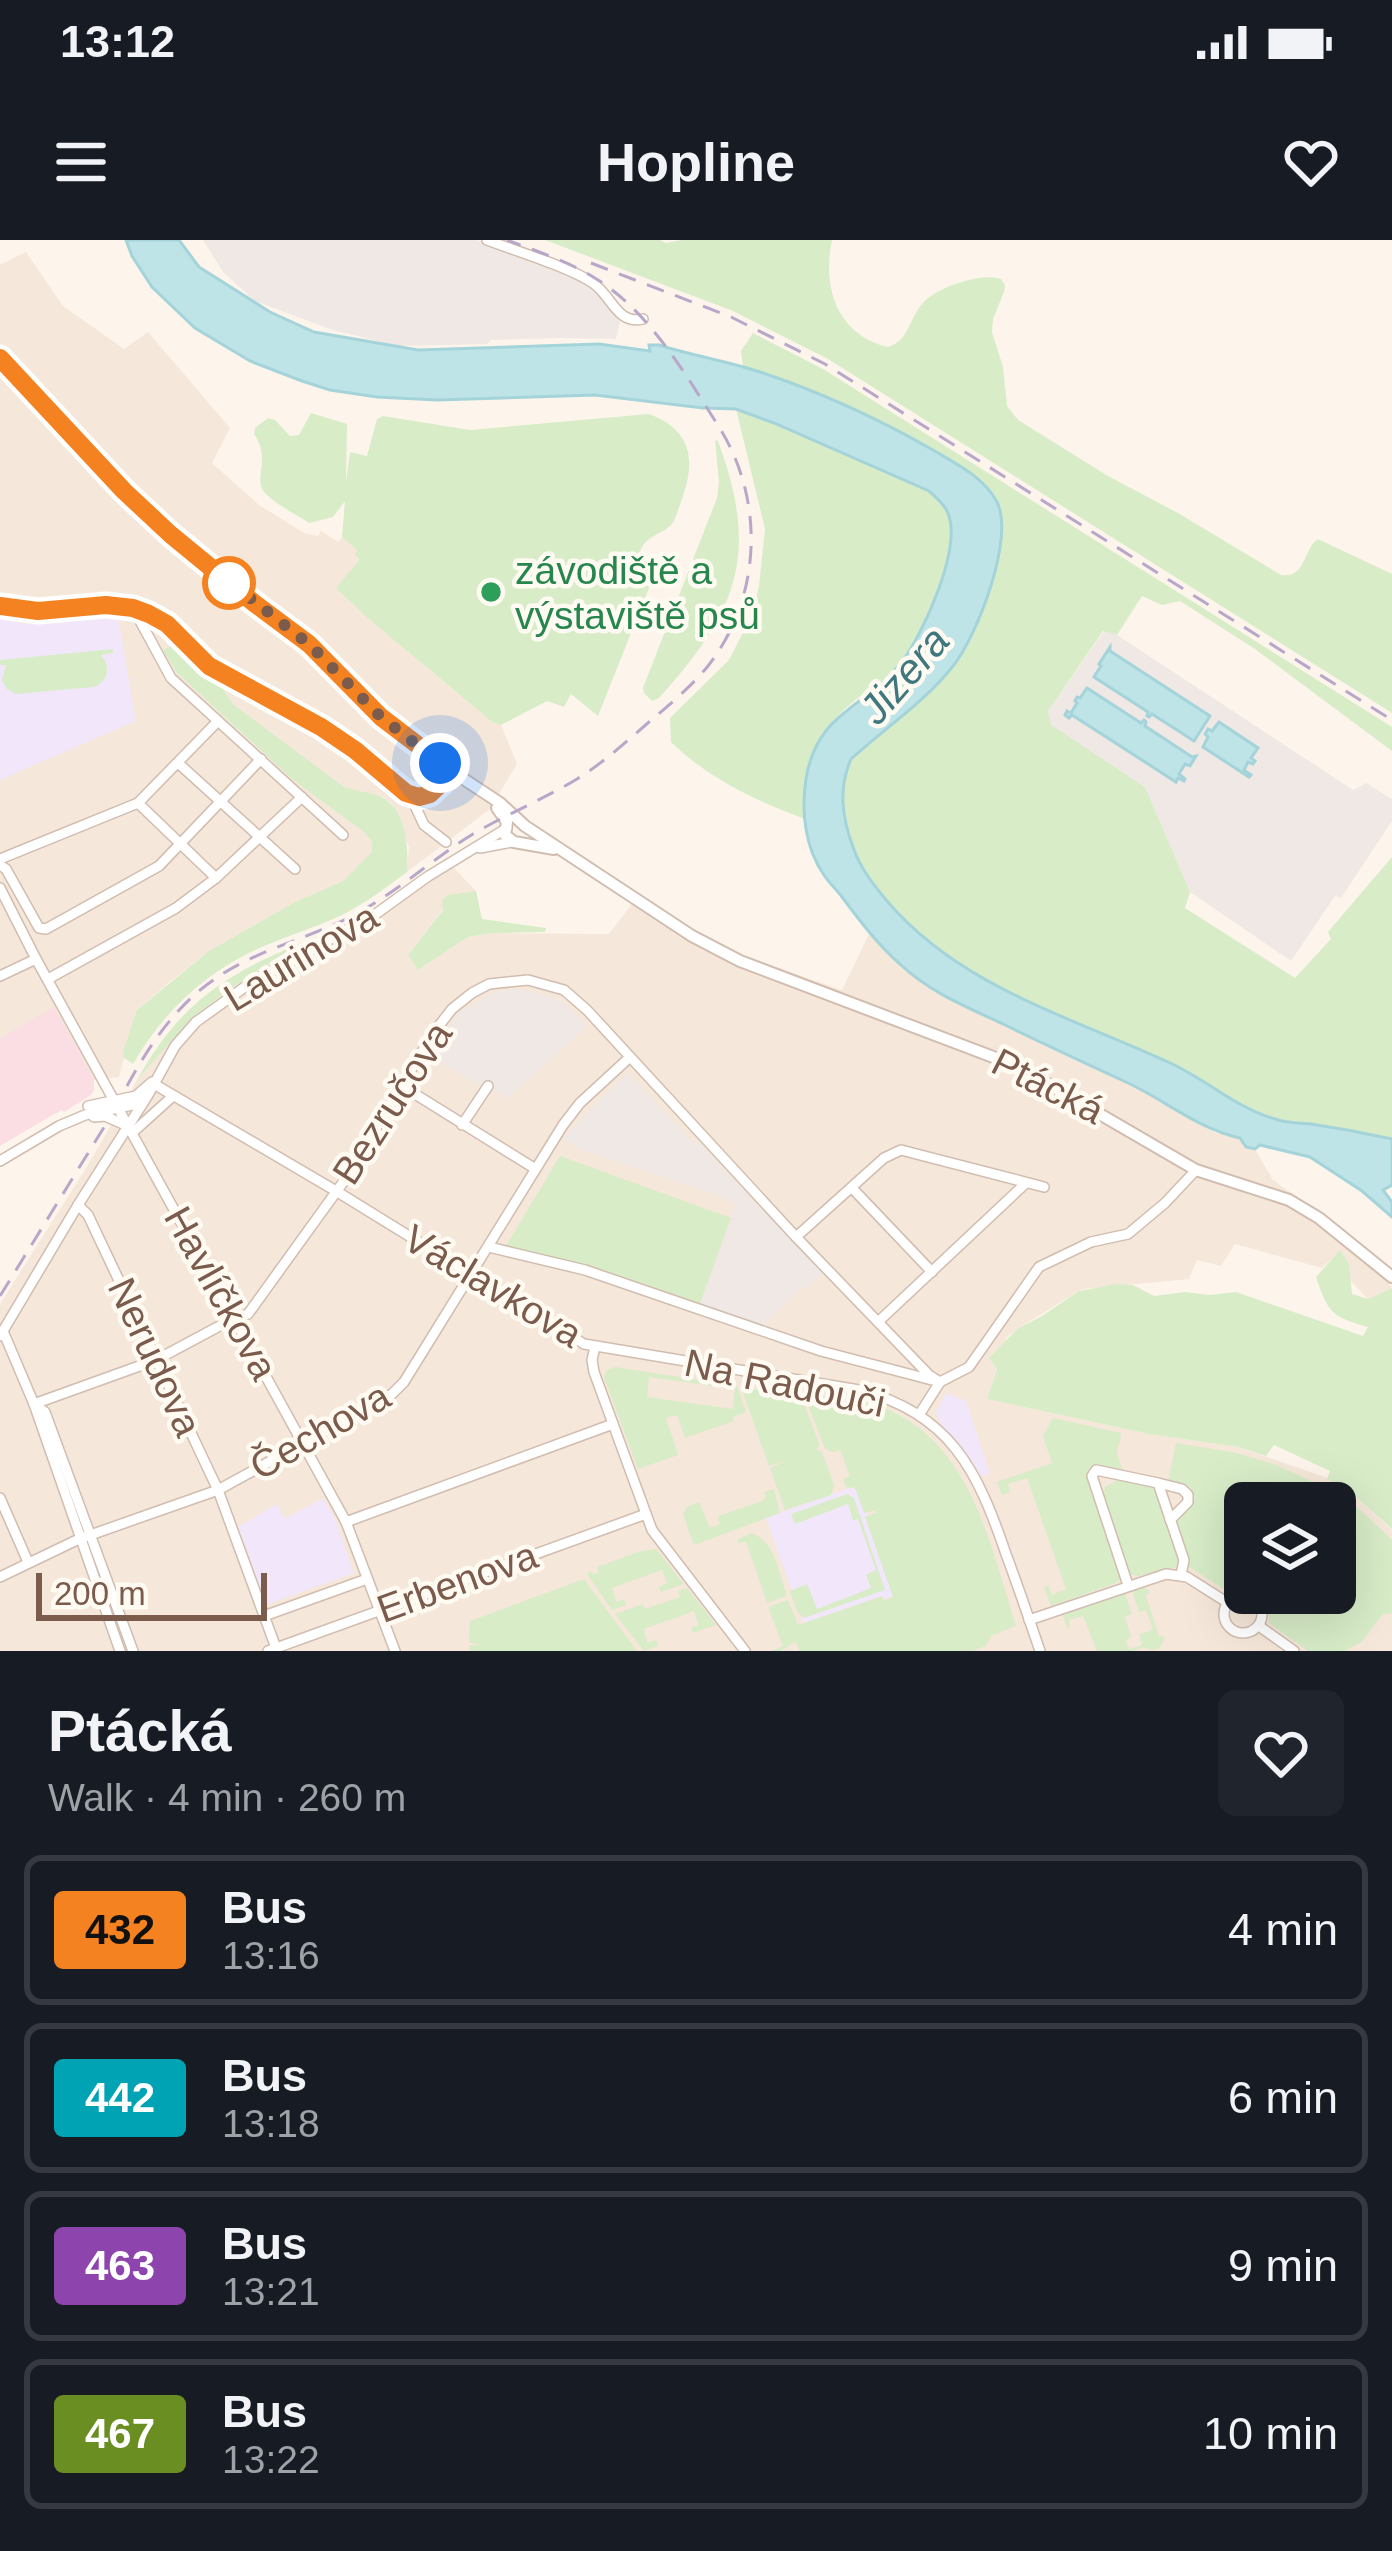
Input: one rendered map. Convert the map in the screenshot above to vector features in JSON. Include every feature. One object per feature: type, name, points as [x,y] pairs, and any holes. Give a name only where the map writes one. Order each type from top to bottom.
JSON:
[{"type":"street","points":[[487,240],[585,279],[625,318],[643,320]]},
{"type":"street","name":"Ptácká","points":[[0,358],[170,534],[309,644],[381,717],[525,826],[704,944],[1018,1066],[1196,1170],[1288,1200],[1319,1218],[1392,1277]]},
{"type":"street","points":[[0,606],[38,611],[106,605],[133,608],[158,618],[209,666],[338,738],[410,795],[430,794],[453,772]]},
{"type":"street","points":[[133,608],[171,678],[343,835]]},
{"type":"street","points":[[218,722],[138,803],[0,862],[39,928],[46,929],[159,866],[261,759]]},
{"type":"street","points":[[178,763],[295,868]]},
{"type":"street","points":[[410,795],[424,825],[446,842]]},
{"type":"street","points":[[48,979],[176,908],[216,878],[302,797]]},
{"type":"street","name":"Ptácká","points":[[487,797],[507,828]]},
{"type":"street","points":[[138,803],[216,878]]},
{"type":"street","points":[[525,826],[528,835],[517,842],[506,836],[507,828],[525,826]]},
{"type":"street","name":"Laurinova","points":[[157,1079],[180,1040],[222,1002],[290,959],[373,916],[507,828]]},
{"type":"street","name":"Ptácká","points":[[517,842],[563,850]]},
{"type":"street","name":"Laurinova","points":[[469,851],[517,842]]},
{"type":"street","points":[[0,888],[106,1084],[129,1098]]},
{"type":"street","points":[[0,976],[36,958]]},
{"type":"street","name":"Bezručova","points":[[34,1404],[156,1360],[244,1317],[336,1191],[452,1009],[489,984],[528,980],[564,990],[587,1010],[796,1237],[940,1382]]},
{"type":"street","name":"Čechova","points":[[0,1577],[85,1537],[218,1490],[392,1394],[489,1247],[534,1168],[580,1103],[630,1057]]},
{"type":"street","points":[[133,1651],[113,1614],[45,1412],[34,1404],[1,1334],[157,1079]]},
{"type":"street","points":[[59,1126],[141,1093],[157,1079]]},
{"type":"street","name":"Václavkova","points":[[157,1079],[173,1096],[336,1191],[572,1339],[596,1347],[592,1365],[654,1534],[746,1651]]},
{"type":"street","points":[[0,1161],[88,1106],[105,1092],[106,1084]]},
{"type":"street","name":"Havlíčkova","points":[[106,1084],[346,1522],[395,1651]]},
{"type":"street","points":[[402,1086],[534,1168]]},
{"type":"street","points":[[462,1125],[488,1086]]},
{"type":"street","points":[[88,1106],[137,1104],[148,1095]]},
{"type":"street","points":[[130,1130],[173,1096]]},
{"type":"street","points":[[71,1122],[105,1116],[130,1130]]},
{"type":"street","points":[[796,1237],[884,1158],[901,1150],[1044,1187]]},
{"type":"street","points":[[919,1415],[940,1382],[969,1367],[1039,1267],[1091,1242],[1128,1234],[1196,1170]]},
{"type":"street","points":[[879,1321],[1026,1183]]},
{"type":"street","points":[[852,1188],[932,1272]]},
{"type":"street","name":"Nerudova","points":[[78,1205],[88,1215],[218,1490],[272,1650]]},
{"type":"street","points":[[489,1247],[585,1270],[821,1351],[940,1382]]},
{"type":"street","name":"Na Radouči","points":[[596,1347],[859,1390],[937,1427],[978,1481],[1040,1651]]},
{"type":"street","points":[[346,1522],[613,1424]]},
{"type":"street","points":[[1129,1585],[1096,1488],[1096,1470],[1182,1489],[1188,1502],[1170,1520]]},
{"type":"street","points":[[1158,1483],[1184,1560],[1181,1575]]},
{"type":"street","points":[[0,1498],[28,1562]]},
{"type":"street","name":"Erbenova","points":[[272,1650],[646,1514]]},
{"type":"street","points":[[1029,1620],[1166,1574],[1193,1580],[1224,1600]]},
{"type":"street","points":[[264,1616],[367,1580]]},
{"type":"street","points":[[113,1614],[120,1651]]},
{"type":"street","points":[[1225,1614],[1233,1630],[1245,1633],[1258,1626],[1261,1614]]},
{"type":"street","points":[[1258,1626],[1294,1651]]},
{"type":"shaded area","points":[[203,240],[477,240],[583,282],[611,305],[620,322],[616,339],[397,346],[333,330],[255,301],[223,272]]},
{"type":"shaded area","points":[[26,252],[63,306],[124,349],[148,332],[230,428],[212,463],[259,505],[304,533],[318,536],[321,531],[338,542],[342,537],[358,550],[360,559],[337,588],[427,668],[501,725],[517,764],[490,809],[407,872],[409,847],[391,803],[382,796],[350,791],[233,704],[218,682],[175,645],[164,650],[177,673],[293,780],[364,832],[373,842],[372,853],[343,881],[295,902],[209,951],[166,985],[137,1010],[119,1077],[94,1080],[54,1008],[0,1038],[0,265]]},
{"type":"shaded area","points":[[118,618],[136,721],[0,780],[0,619],[27,624]]},
{"type":"shaded area","points":[[1104,631],[1117,635],[1353,790],[1366,783],[1392,799],[1392,821],[1341,898],[1335,896],[1291,961],[1190,892],[1145,787],[1050,725],[1048,711]]},
{"type":"shaded area","points":[[448,857],[476,891],[447,895],[443,909],[408,955],[418,970],[468,937],[609,934],[639,895],[704,937],[842,990],[869,934],[903,968],[954,1002],[1127,1082],[1215,1133],[1239,1138],[1255,1149],[1273,1180],[1345,1231],[1392,1288],[1368,1299],[1350,1280],[1349,1264],[1340,1251],[1322,1268],[1235,1244],[1221,1266],[1197,1260],[1189,1279],[1082,1289],[1017,1329],[1007,1337],[987,1399],[1149,1434],[1238,1447],[1328,1478],[1334,1482],[1224,1482],[1224,1614],[1356,1614],[1356,1497],[1392,1530],[1392,1651],[0,1651],[0,1304],[137,1080],[192,1018],[301,944],[370,912]]},
{"type":"shaded area","points":[[517,988],[561,1000],[587,1026],[507,1099],[429,1055],[460,1011],[501,990]]},
{"type":"shaded area","points":[[54,1007],[94,1080],[94,1090],[0,1146],[0,1038]]},
{"type":"shaded area","points":[[628,1073],[823,1274],[761,1327],[699,1306],[736,1204],[581,1150],[562,1139]]},
{"type":"shaded area","points":[[946,1393],[966,1401],[990,1474],[982,1477],[941,1425],[936,1412]]},
{"type":"shaded area","points":[[857,1485],[896,1595],[804,1625],[766,1518]]},
{"type":"shaded area","points":[[323,1498],[354,1573],[266,1605],[238,1527],[277,1504],[285,1519]]},
{"type":"green space","points":[[545,240],[832,240],[829,275],[837,307],[856,332],[888,347],[901,340],[917,310],[937,292],[971,280],[1001,279],[1004,292],[992,332],[1003,367],[1007,406],[1018,420],[1281,575],[1300,568],[1318,539],[1392,574],[1392,713],[828,359],[733,311]]},
{"type":"green space","points":[[753,333],[823,369],[1392,727],[1392,751],[1255,649],[1180,601],[1162,605],[1142,596],[1117,635],[1103,631],[1048,711],[1051,725],[1145,787],[1190,892],[1185,908],[1295,978],[1331,939],[1328,932],[1392,857],[1392,1139],[1303,1126],[1261,1114],[1170,1063],[982,978],[916,931],[887,901],[856,856],[846,826],[843,792],[847,770],[851,759],[957,662],[986,602],[1002,520],[895,429],[815,392],[743,367],[741,351]]},
{"type":"green space","points":[[736,409],[929,491],[946,509],[951,527],[938,593],[917,637],[897,667],[836,721],[806,794],[805,819],[734,787],[671,742],[670,718],[729,660],[752,615],[759,586],[765,529]]},
{"type":"green space","points":[[311,413],[347,424],[346,482],[350,452],[367,456],[377,419],[383,416],[470,430],[649,414],[674,429],[687,448],[686,485],[673,522],[647,541],[639,554],[651,583],[598,716],[571,694],[564,707],[547,701],[501,725],[492,722],[336,588],[360,559],[342,537],[345,501],[333,517],[309,523],[270,497],[260,481],[261,452],[255,428],[268,418],[290,436],[299,435]]},
{"type":"green space","points":[[715,440],[738,517],[734,579],[707,637],[652,701],[643,688],[717,498]]},
{"type":"green space","points":[[175,644],[218,682],[233,704],[343,786],[390,803],[404,831],[407,872],[344,914],[259,948],[213,975],[168,1015],[133,1064],[123,1052],[137,1010],[209,951],[295,902],[343,881],[372,852],[372,842],[364,832],[293,780],[177,673],[163,650]]},
{"type":"green space","points":[[113,649],[101,655],[107,673],[94,687],[16,694],[2,680],[6,665],[0,665],[0,660]]},
{"type":"green space","points":[[476,891],[482,919],[546,928],[545,932],[468,937],[418,970],[408,955],[443,910],[442,901],[447,895]]},
{"type":"green space","points":[[301,943],[192,1018],[137,1080],[169,1032],[205,996],[248,968]]},
{"type":"green space","points":[[560,1156],[731,1218],[699,1306],[588,1267],[506,1246]]},
{"type":"green space","points":[[1340,1250],[1349,1264],[1352,1294],[1368,1299],[1392,1288],[1392,1529],[1356,1497],[1356,1482],[1332,1482],[1327,1479],[1330,1471],[1274,1445],[1266,1456],[987,1399],[997,1369],[989,1358],[1017,1329],[1079,1291],[1117,1284],[1133,1285],[1154,1296],[1236,1292],[1363,1336],[1368,1327],[1333,1312],[1316,1277]]},
{"type":"green space","points":[[615,1367],[737,1386],[746,1412],[685,1438],[677,1415],[666,1418],[678,1455],[638,1469],[604,1377]],"holes":[[[649,1377],[735,1389],[733,1409],[647,1397]]]},
{"type":"green space","points":[[741,1387],[801,1396],[820,1446],[815,1449],[822,1452],[834,1485],[831,1495],[785,1510],[770,1468],[786,1461],[769,1466]]},
{"type":"green space","points":[[805,1397],[867,1402],[902,1416],[952,1462],[983,1524],[1016,1626],[992,1635],[986,1646],[972,1651],[800,1651],[796,1642],[771,1651],[783,1646],[768,1607],[788,1600],[798,1625],[882,1596],[884,1601],[893,1597],[865,1517],[876,1510],[864,1513],[855,1488],[846,1487],[843,1479],[850,1476],[840,1450],[825,1449]]},
{"type":"green space","points":[[1053,1418],[1121,1433],[1117,1453],[1123,1472],[1092,1466],[1087,1471],[1121,1579],[1051,1606],[1044,1587],[1048,1585],[1052,1595],[1066,1589],[1027,1478],[1008,1484],[1010,1492],[1002,1495],[997,1482],[1052,1463],[1043,1436]]},
{"type":"green space","points":[[1176,1443],[1237,1453],[1313,1482],[1224,1482],[1224,1589],[1189,1567],[1175,1522],[1195,1498],[1190,1487],[1168,1482]]},
{"type":"green space","points":[[1120,1479],[1151,1484],[1157,1491],[1179,1557],[1176,1567],[1129,1574],[1102,1496],[1105,1487]]},
{"type":"green space","points":[[774,1489],[780,1513],[693,1543],[683,1514],[687,1507],[699,1502],[710,1528],[720,1524],[718,1516],[762,1501],[764,1492]]},
{"type":"green space","points":[[847,1494],[854,1498],[885,1590],[804,1618],[790,1591],[807,1584],[817,1609],[871,1588],[866,1575],[876,1570],[848,1504],[795,1524],[791,1514]]},
{"type":"green space","points":[[1356,1506],[1392,1540],[1392,1614],[1383,1614],[1361,1642],[1345,1651],[1308,1651],[1269,1623],[1268,1614],[1356,1614]]},
{"type":"green space","points":[[751,1533],[771,1550],[787,1596],[767,1603],[746,1542],[737,1540]]},
{"type":"green space","points":[[656,1549],[684,1584],[661,1592],[659,1587],[667,1583],[662,1570],[612,1588],[616,1602],[624,1599],[626,1605],[612,1610],[587,1574]]},
{"type":"green space","points":[[584,1579],[637,1651],[470,1651],[469,1645],[481,1645],[469,1642],[470,1621]]},
{"type":"green space","points":[[1144,1586],[1150,1592],[1146,1596],[1159,1636],[1165,1637],[1159,1649],[1097,1651],[1083,1616],[1069,1620],[1067,1628],[1063,1615],[1125,1593],[1132,1614],[1125,1617],[1131,1637],[1126,1640],[1129,1649],[1142,1645],[1139,1635],[1153,1629],[1146,1610],[1139,1612],[1132,1591]]},
{"type":"green space","points":[[687,1588],[716,1625],[693,1633],[691,1628],[699,1625],[694,1611],[644,1629],[647,1643],[656,1640],[658,1646],[644,1651],[615,1614],[680,1597],[678,1591]]},
{"type":"water","name":"Jizera","points":[[126,240],[179,240],[199,267],[270,312],[314,332],[418,350],[599,344],[650,351],[649,345],[659,345],[745,367],[869,416],[977,478],[997,502],[1001,518],[991,586],[973,633],[953,666],[851,759],[844,781],[844,814],[863,869],[916,931],[948,956],[1019,997],[1170,1063],[1261,1114],[1392,1139],[1392,1185],[1383,1190],[1392,1202],[1392,1217],[1310,1157],[1260,1145],[1246,1147],[1240,1138],[1210,1128],[937,991],[885,949],[824,875],[812,853],[804,817],[812,756],[831,725],[901,663],[930,612],[946,567],[951,526],[945,508],[929,491],[736,409],[595,395],[437,400],[330,390],[250,361],[195,328],[152,287]]},
{"type":"water","points":[[1110,647],[1210,716],[1194,741],[1152,714],[1147,716],[1148,712],[1094,677]]},
{"type":"water","points":[[1087,688],[1196,756],[1179,774],[1184,781],[1178,778],[1176,782],[1072,715],[1065,715]]},
{"type":"water","points":[[1219,722],[1258,748],[1251,758],[1255,761],[1248,762],[1244,770],[1249,777],[1203,747],[1208,729],[1212,731]]},
{"type":"railway","points":[[127,1086],[164,1029],[212,981],[243,962],[361,911],[473,834],[587,773],[672,702],[708,666],[726,639],[747,579],[750,517],[734,455],[719,427],[666,347],[617,294],[577,268],[507,240]]},
{"type":"railway","points":[[591,263],[731,317],[825,364],[1392,720]]},
{"type":"railway","points":[[0,1296],[106,1124]]},
{"type":"bus line","name":"432","points":[[0,358],[170,534],[288,626],[381,717],[453,772],[430,794],[406,793],[355,750],[287,706],[209,666],[167,624],[133,608],[106,605],[38,611],[0,606]]},
{"type":"place","name":"závodiště a výstaviště psů","points":[[491,592]]},
{"type":"route","points":[[229,583],[223,577],[309,644],[381,717],[440,763]]}]
